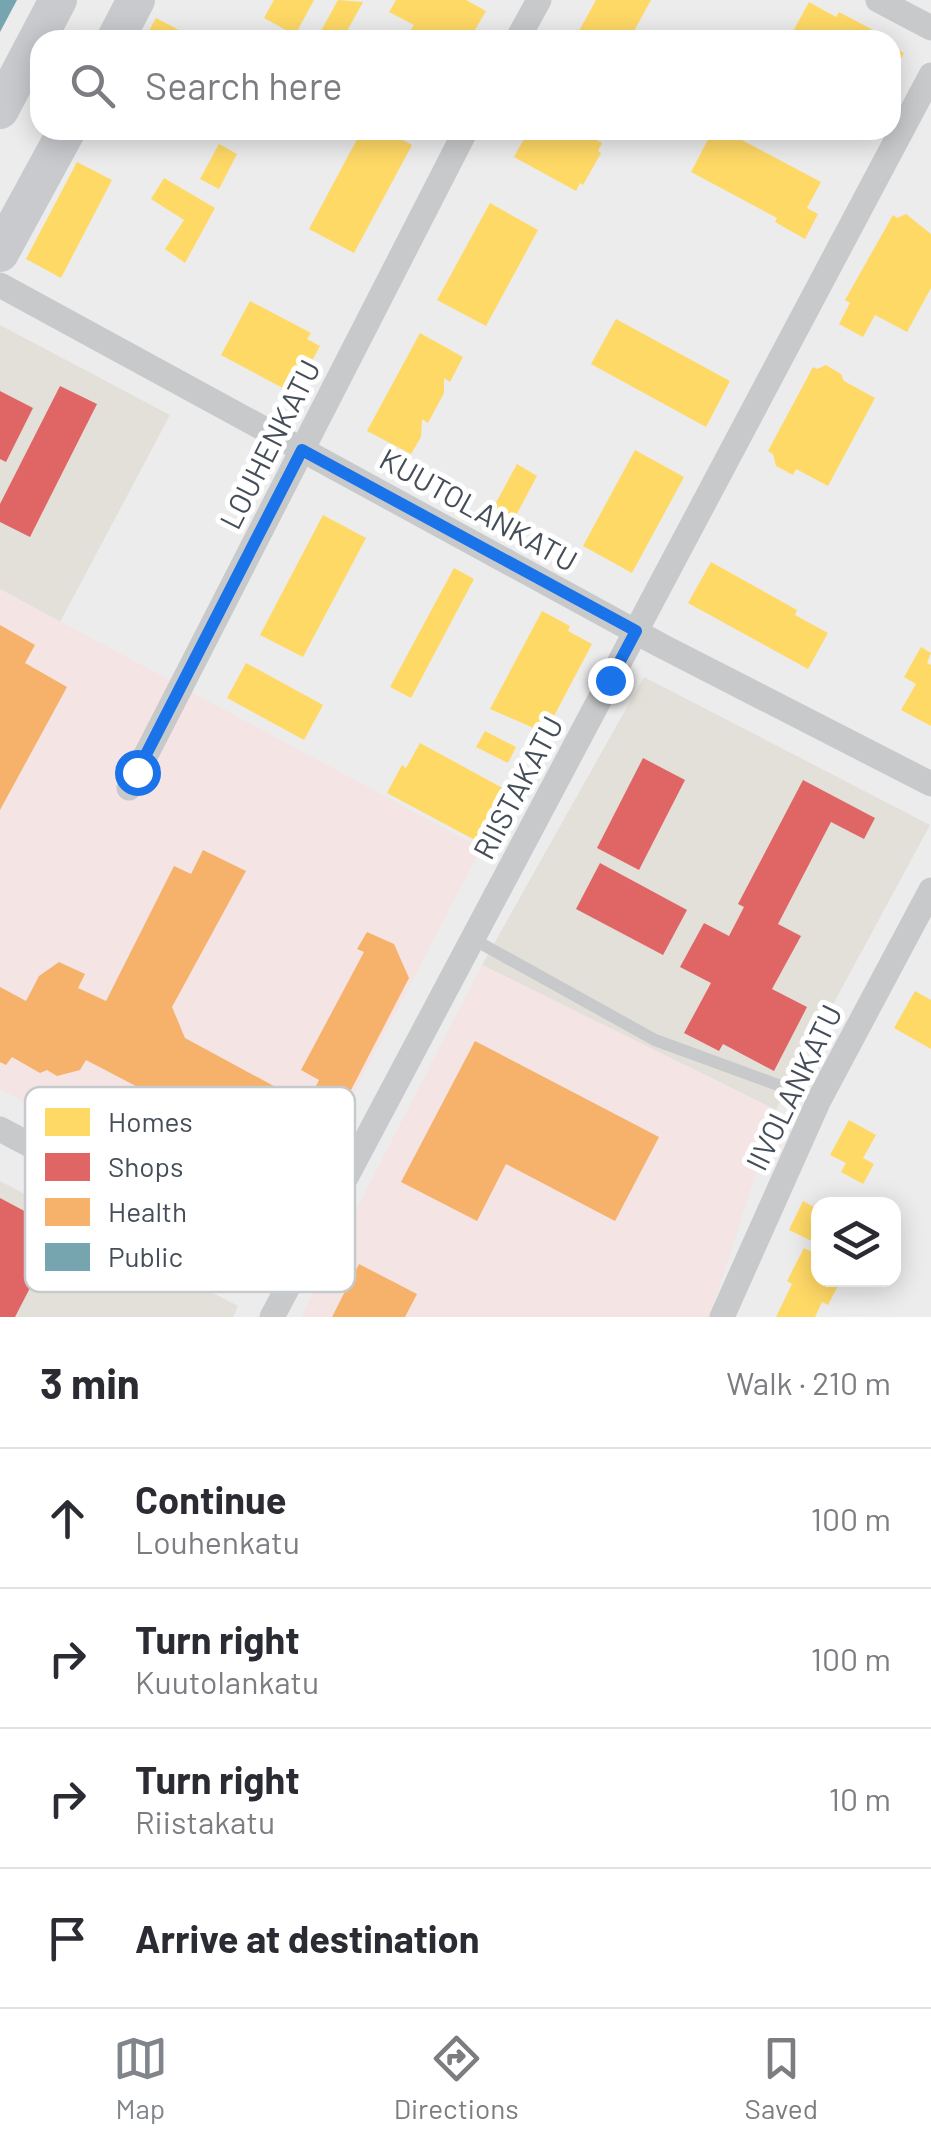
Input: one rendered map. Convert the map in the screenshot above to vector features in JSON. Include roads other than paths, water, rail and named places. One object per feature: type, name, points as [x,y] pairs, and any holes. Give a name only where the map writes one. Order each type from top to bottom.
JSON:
[{"type":"main road","points":[[42,30],[58,0]]},
{"type":"main road","points":[[120,30],[136,0]]},
{"type":"main road","points":[[0,110],[30,53]]},
{"type":"main road","points":[[0,253],[61,140]]},
{"type":"street","points":[[522,30],[539,0]]},
{"type":"street","points":[[878,0],[931,28]]},
{"type":"street","name":"RIISTAKATU","points":[[901,132],[931,75]]},
{"type":"street","name":"LOUHENKATU","points":[[129,788],[461,140]]},
{"type":"street","name":"RIISTAKATU","points":[[355,1161],[897,140]]},
{"type":"street","name":"KUUTOLANKATU","points":[[0,284],[636,631],[931,784]]},
{"type":"street","name":"IIVOLANKATU","points":[[722,1317],[819,1100],[931,890]]},
{"type":"street","points":[[0,1130],[25,1143]]},
{"type":"street","name":"RIISTAKATU","points":[[272,1317],[286,1292]]},
{"type":"lane","points":[[473,939],[654,1040],[819,1100]]}]
